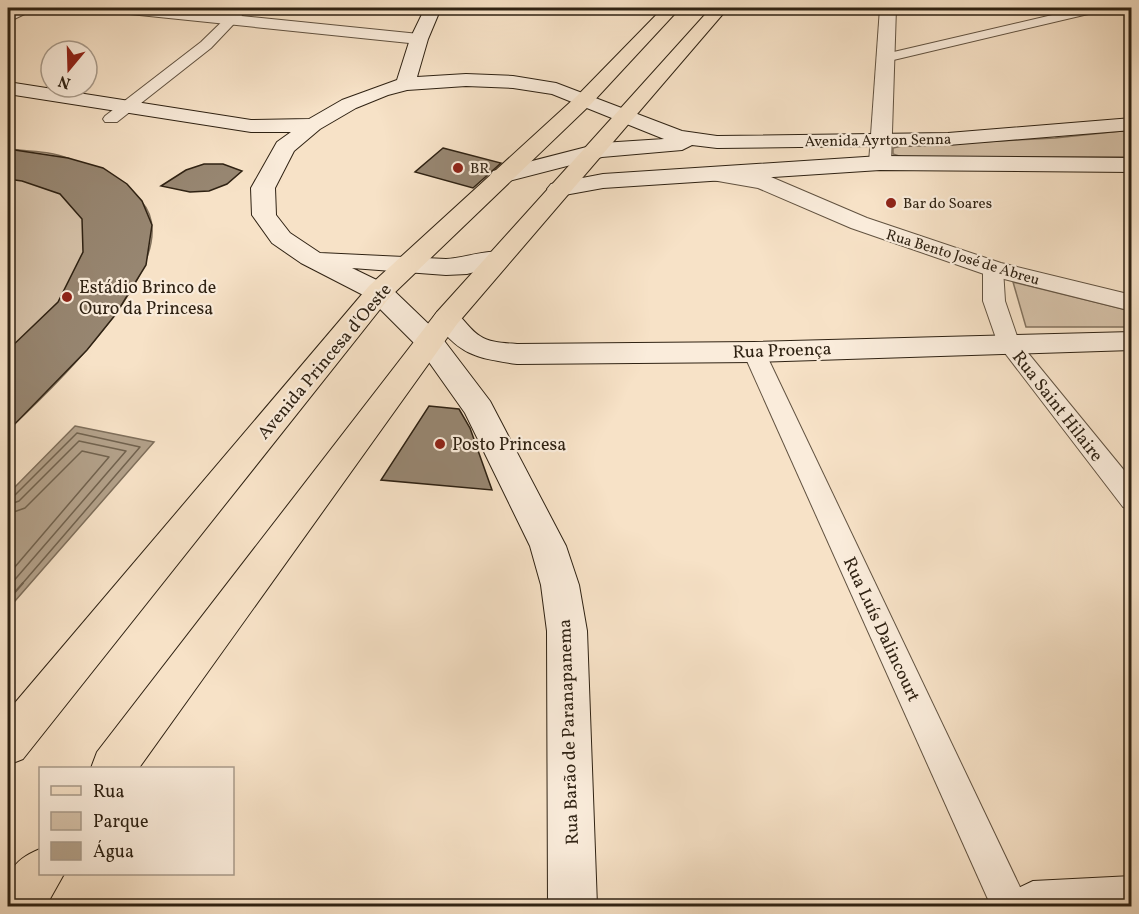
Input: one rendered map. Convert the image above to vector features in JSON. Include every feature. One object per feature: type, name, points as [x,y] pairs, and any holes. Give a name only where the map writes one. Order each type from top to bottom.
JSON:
[{"type":"main road","points":[[406,84],[419,39],[433,8]]},
{"type":"main road","name":"Avenida Princesa d'Oeste","points":[[8,744],[379,292],[593,90],[672,8]]},
{"type":"main road","points":[[114,767],[438,330],[559,189],[651,90],[720,8]]},
{"type":"main road","name":"Avenida Ayrton Senna","points":[[285,147],[313,125],[349,104],[406,84],[466,80],[513,82],[556,89],[593,90],[627,116],[678,137],[717,142],[959,139],[1131,124]]},
{"type":"main road","points":[[8,88],[285,147],[263,188],[264,215],[281,238],[310,258],[379,292],[438,330]]},
{"type":"main road","points":[[593,90],[651,90]]},
{"type":"main road","points":[[8,103],[251,126],[313,125]]},
{"type":"main road","points":[[1079,129],[1131,119]]},
{"type":"main road","points":[[501,176],[622,147],[717,142]]},
{"type":"main road","name":"Avenida Ayrton Senna","points":[[559,189],[603,181],[880,164],[1131,163]]},
{"type":"main road","points":[[310,258],[467,266],[499,258]]},
{"type":"main road","name":"Rua Proença","points":[[438,330],[481,349],[517,354],[754,352],[1131,341]]},
{"type":"main road","name":"Rua Barão de Paranapanema","points":[[438,330],[468,394],[479,409],[548,546],[560,585],[567,631],[573,906]]},
{"type":"main road","points":[[468,394],[486,370],[517,354]]},
{"type":"main road","points":[[17,906],[39,874]]},
{"type":"main road","points":[[1033,906],[1131,900]]},
{"type":"street","points":[[8,17],[29,8]]},
{"type":"street","points":[[120,8],[238,14],[419,39]]},
{"type":"street","points":[[880,164],[888,8]]},
{"type":"street","points":[[885,58],[1096,8]]},
{"type":"street","points":[[119,113],[238,14]]},
{"type":"street","points":[[800,197],[794,183],[798,177],[818,167]]},
{"type":"street","name":"Rua Bento José de Abreu","points":[[720,175],[763,182],[908,241],[993,269],[1131,303]]},
{"type":"street","name":"Rua Saint Hilaire","points":[[993,269],[994,301],[1009,344],[1131,501]]},
{"type":"street","name":"Rua Luís Dalincourt","points":[[754,352],[1010,906]]},
{"type":"green space","points":[[1131,130],[1131,157],[902,157],[893,154],[893,148],[902,146],[1055,138]]},
{"type":"green space","name":"Estádio Brinco de Ouro da Princesa","points":[[8,149],[63,156],[75,162],[138,198],[152,225],[148,255],[132,289],[80,357],[8,430]]},
{"type":"green space","points":[[1013,282],[1131,311],[1131,327],[1026,327]]},
{"type":"water","points":[[75,426],[154,442],[8,609],[8,494]]},
{"type":"building","name":"BR","points":[[443,148],[501,163],[473,188],[415,172]]},
{"type":"building","name":"Estádio Brinco de Ouro da Princesa","points":[[8,149],[68,158],[103,168],[127,184],[142,201],[152,225],[146,265],[116,314],[87,350],[8,431],[8,350],[58,302],[83,252],[82,219],[60,194],[22,181],[8,179]]},
{"type":"building","points":[[204,164],[223,164],[242,171],[227,184],[209,191],[190,192],[161,186],[186,170]]},
{"type":"building","name":"Posto Princesa","points":[[429,406],[459,409],[470,428],[492,490],[381,480]]},
{"type":"place","name":"BR","points":[[458,168]]},
{"type":"place","name":"Bar do Soares","points":[[891,203]]},
{"type":"place","name":"Estádio Brinco de Ouro da Princesa","points":[[67,297]]},
{"type":"place","name":"Posto Princesa","points":[[440,444]]}]
